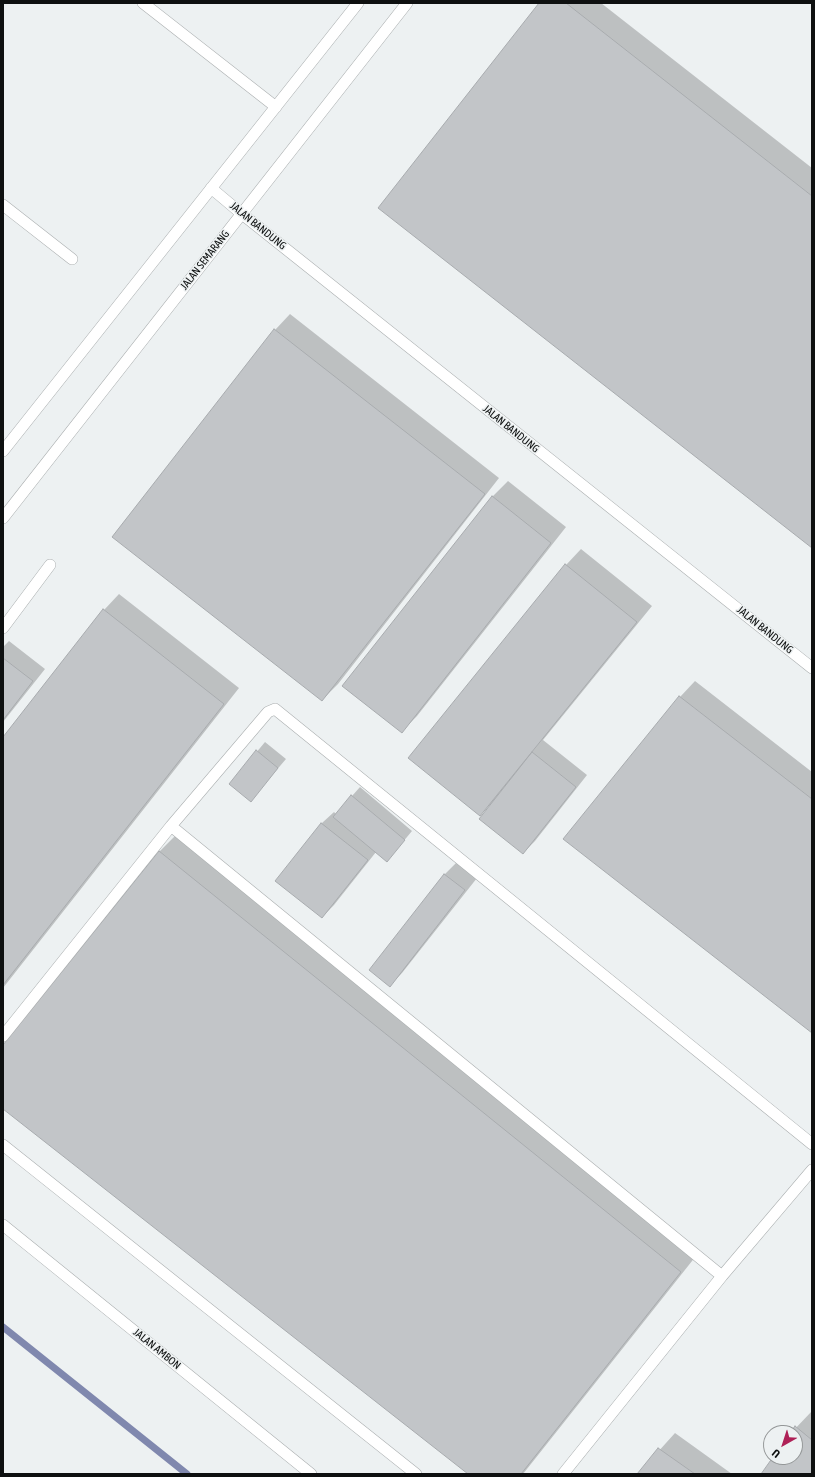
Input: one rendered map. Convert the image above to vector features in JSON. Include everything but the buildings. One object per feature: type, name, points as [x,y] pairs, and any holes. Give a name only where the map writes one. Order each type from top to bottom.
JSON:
[{"type":"lane","points":[[143,3],[276,107]]},
{"type":"lane","points":[[3,451],[358,3]]},
{"type":"lane","name":"JALAN SEMARANG","points":[[3,518],[407,3]]},
{"type":"lane","name":"JALAN BANDUNG","points":[[211,188],[812,668]]},
{"type":"lane","points":[[3,205],[72,259]]},
{"type":"lane","points":[[3,628],[50,565]]},
{"type":"lane","points":[[3,1036],[172,826],[268,712],[275,709],[812,1144]]},
{"type":"lane","points":[[172,826],[722,1276]]},
{"type":"lane","points":[[3,1145],[416,1474]]},
{"type":"lane","points":[[563,1474],[722,1276],[812,1170]]},
{"type":"lane","name":"JALAN AMBON","points":[[3,1225],[310,1474]]},
{"type":"waterway","points":[[3,1327],[187,1474]]}]
